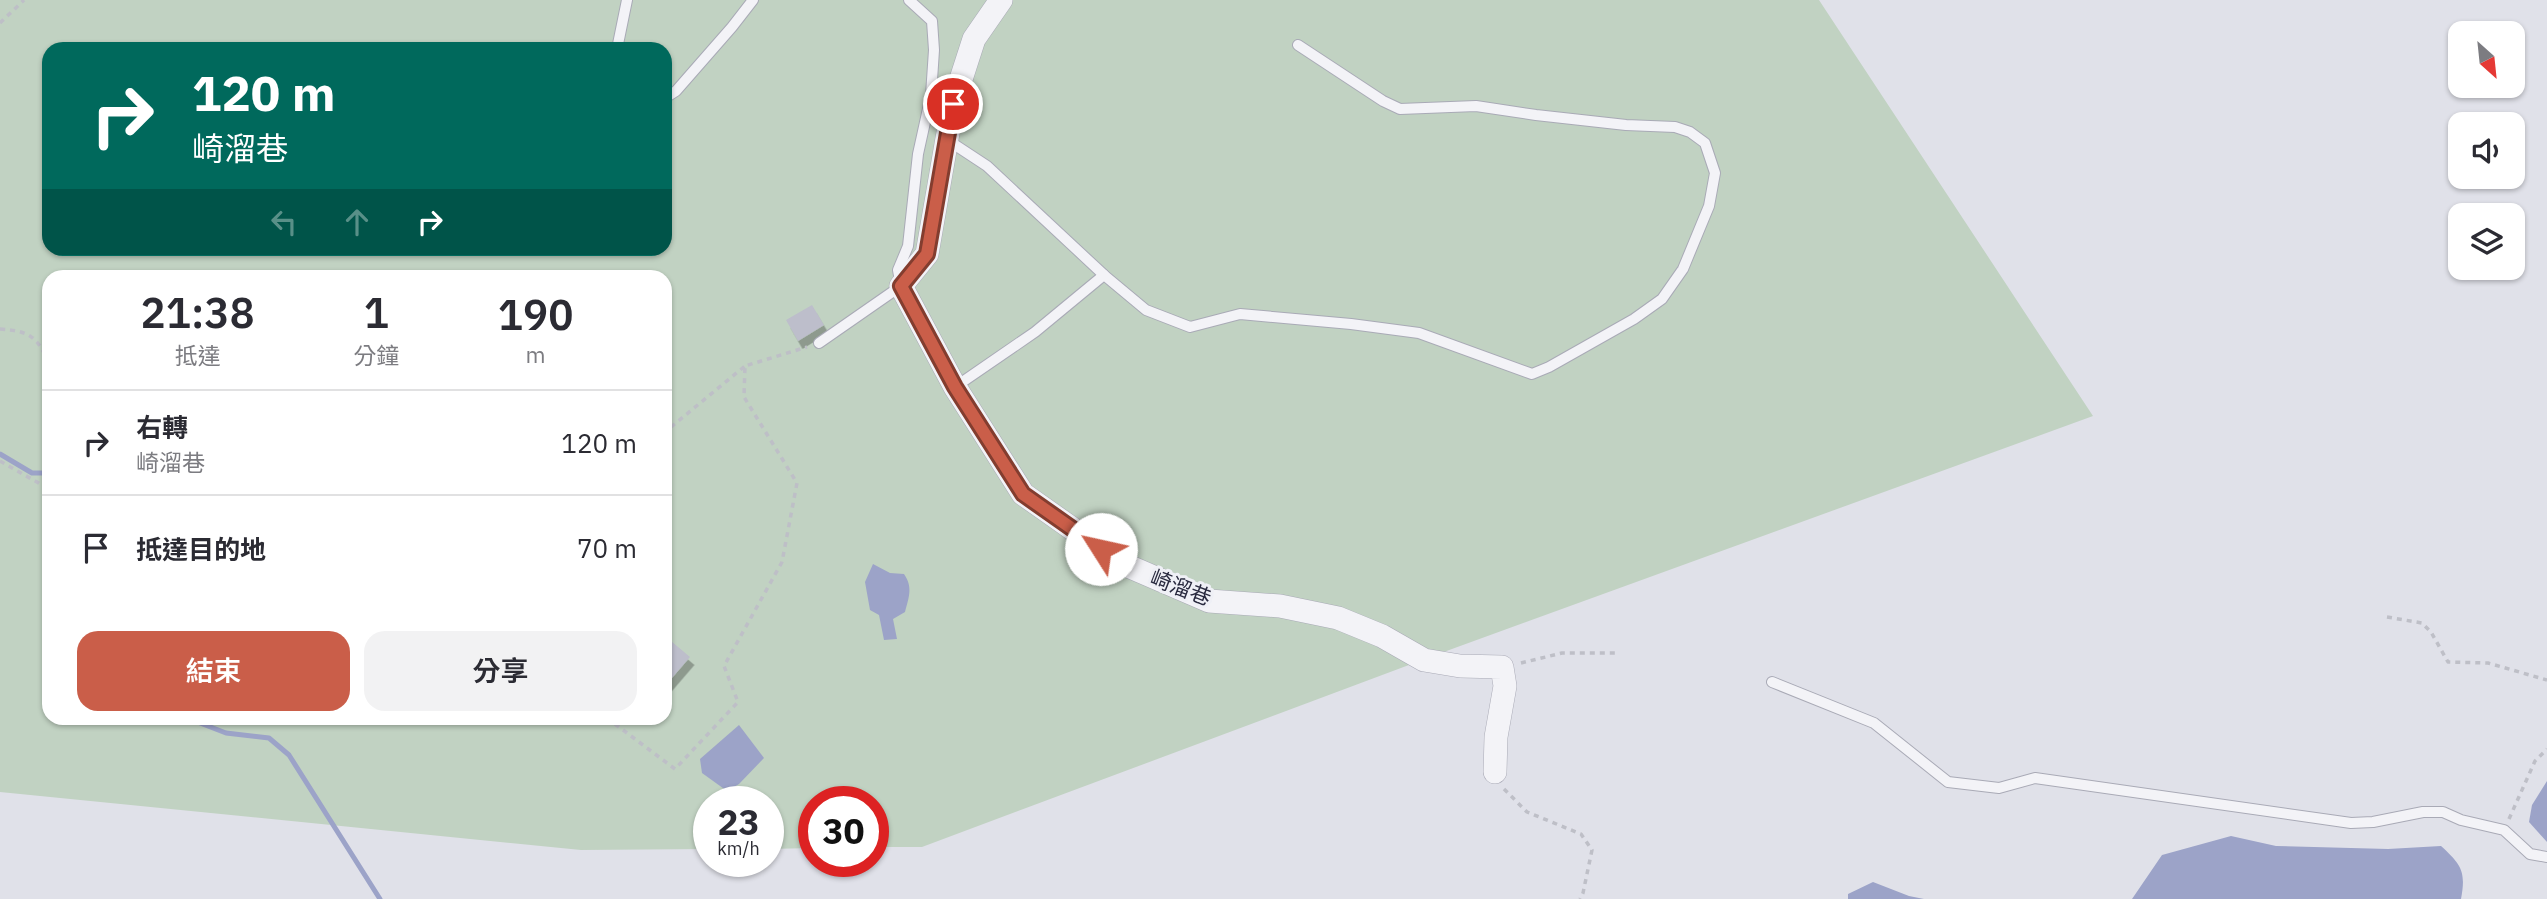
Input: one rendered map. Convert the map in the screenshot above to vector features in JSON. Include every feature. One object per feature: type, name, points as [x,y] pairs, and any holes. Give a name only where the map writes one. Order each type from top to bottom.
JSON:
[{"type":"street","points":[[901,286],[927,254],[953,104],[975,39],[1001,0]]},
{"type":"street","name":"崎溜巷","points":[[901,286],[955,387],[1023,494],[1121,563],[1209,601],[1280,606],[1338,618],[1382,636],[1424,660],[1461,666],[1502,667]]},
{"type":"street","points":[[1495,772],[1496,737],[1505,686],[1502,667]]},
{"type":"lane","points":[[618,42],[627,0]]},
{"type":"lane","points":[[672,94],[753,0]]},
{"type":"lane","points":[[819,343],[901,286],[898,270],[908,246],[918,154],[931,95],[934,50],[932,21],[909,0]]},
{"type":"lane","points":[[946,139],[987,166],[1104,275],[1146,310],[1190,327],[1240,314],[1365,325],[1419,333],[1532,374],[1634,319],[1662,299],[1683,269],[1709,206],[1715,173],[1705,143],[1690,132],[1675,127],[1626,125],[1476,106],[1400,109],[1383,101],[1298,45]]},
{"type":"lane","points":[[955,387],[1035,332],[1104,275]]},
{"type":"lane","points":[[1772,682],[1874,723],[1948,782],[1999,788],[2035,778],[2351,823],[2373,822],[2423,812],[2443,812],[2461,820],[2504,830],[2530,854],[2547,857]]},
{"type":"path","points":[[0,23],[24,0]]},
{"type":"path","points":[[0,330],[22,331],[36,339],[42,350]]},
{"type":"path","points":[[672,426],[745,366],[819,343]]},
{"type":"path","points":[[616,725],[675,769],[738,702],[724,666],[782,562],[797,483],[744,397],[745,366]]},
{"type":"path","points":[[0,461],[42,485]]},
{"type":"path","points":[[2387,617],[2422,623],[2431,632],[2448,662],[2488,663],[2547,680]]},
{"type":"path","points":[[1502,667],[1562,653],[1619,653]]},
{"type":"path","points":[[2504,830],[2535,761],[2547,749]]},
{"type":"path","points":[[1495,772],[1506,793],[1527,812],[1581,834],[1592,850],[1580,899]]},
{"type":"green space","points":[[0,0],[1819,0],[2093,416],[1441,653],[922,847],[889,847],[889,786],[798,786],[798,848],[784,849],[784,786],[693,786],[693,849],[581,850],[0,792]]},
{"type":"water","points":[[873,564],[890,573],[904,574],[909,583],[905,612],[893,619],[897,639],[884,640],[879,615],[870,610],[865,582]]},
{"type":"water","points":[[739,725],[764,758],[736,786],[720,786],[702,773],[700,759]]},
{"type":"water","points":[[2547,781],[2547,842],[2529,822],[2532,805]]},
{"type":"water","points":[[2231,836],[2276,846],[2388,849],[2441,846],[2461,870],[2461,899],[2132,899],[2162,855]]},
{"type":"water","points":[[1873,882],[1924,899],[1848,899],[1848,894]]},
{"type":"building","points":[[812,305],[824,325],[798,341],[786,320]]},
{"type":"building","points":[[672,642],[690,657],[672,678]]},
{"type":"waterway","points":[[0,454],[32,473],[42,473]]},
{"type":"waterway","points":[[205,725],[226,733],[269,738],[289,755],[380,899]]},
{"type":"route","points":[[953,104],[927,254],[901,286],[955,387],[1023,494],[1101,549]]}]
